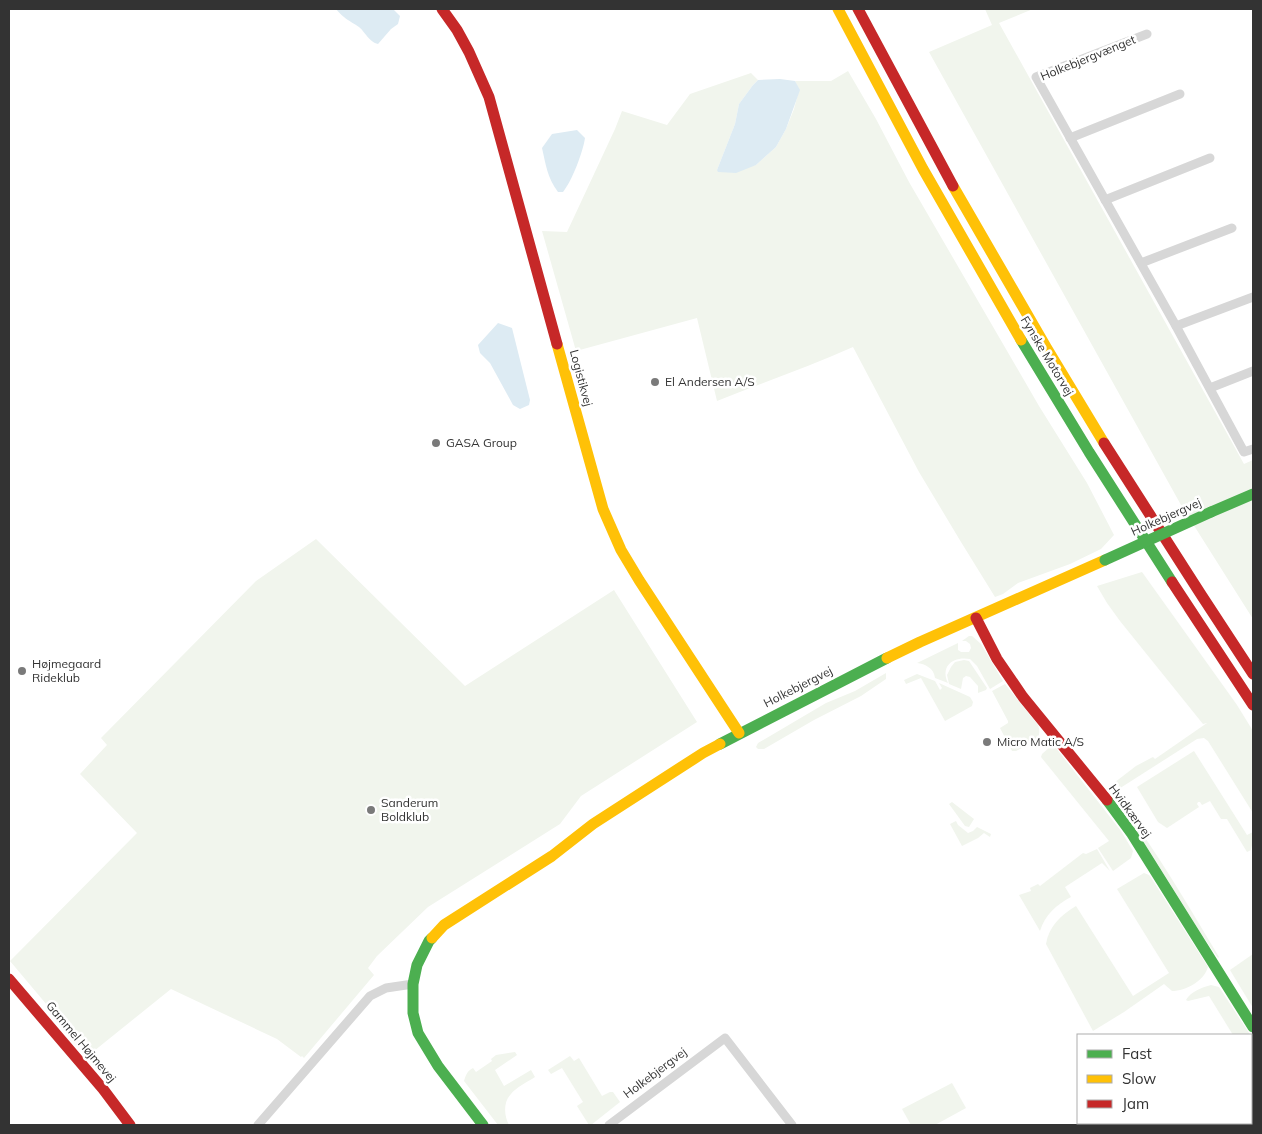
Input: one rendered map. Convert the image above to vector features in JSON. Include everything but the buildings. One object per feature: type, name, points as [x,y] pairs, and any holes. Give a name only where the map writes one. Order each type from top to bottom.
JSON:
[{"type":"main road","name":"Logistikvej","points":[[442,9],[467,47],[489,97],[604,509],[621,550],[639,580],[739,733]]},
{"type":"main road","name":"Fynske Motorvej","points":[[838,9],[935,191],[1000,305],[1098,467],[1199,625],[1253,705]]},
{"type":"main road","name":"Fynske Motorvej","points":[[858,9],[945,173],[1002,273],[1113,458],[1253,674]]},
{"type":"main road","name":"Holkebjergvej","points":[[483,1125],[438,1066],[424,1044],[418,1033],[413,1013],[412,984],[417,964],[425,947],[448,921],[552,856],[593,824],[703,753],[739,733],[920,642],[1253,494]]},
{"type":"main road","name":"Hvidkærvej","points":[[976,618],[997,659],[1023,697],[1103,795],[1132,834],[1253,1027]]},
{"type":"main road","name":"Gammel Højmevej","points":[[9,979],[97,1082],[130,1125]]},
{"type":"street","name":"Holkebjergvænget","points":[[1146,34],[1036,77],[1176,326],[1244,452],[1253,449]]},
{"type":"street","points":[[1070,138],[1180,94]]},
{"type":"street","points":[[1105,200],[1210,158]]},
{"type":"street","points":[[1141,263],[1232,228]]},
{"type":"street","points":[[1176,326],[1253,297]]},
{"type":"street","points":[[1210,388],[1253,371]]},
{"type":"street","points":[[258,1125],[370,996],[386,988],[412,984]]},
{"type":"street","name":"Holkebjergvej","points":[[609,1125],[725,1038],[792,1125]]},
{"type":"shaded area","points":[[336,9],[393,9],[400,16],[398,24],[378,44],[372,41],[359,27]]},
{"type":"shaded area","points":[[985,9],[1033,9],[999,23],[1244,464],[1253,460],[1253,619],[1181,505],[929,52],[992,25]]},
{"type":"shaded area","points":[[848,71],[909,182],[1039,406],[1087,483],[1114,535],[1101,549],[1070,564],[1018,583],[1003,594],[995,597],[919,472],[853,347],[717,401],[697,318],[576,351],[542,231],[567,232],[622,111],[667,125],[690,94],[751,73],[758,80],[739,104],[735,124],[717,170],[756,165],[776,147],[786,129],[799,90],[795,81],[831,81]]},
{"type":"shaded area","points":[[780,79],[795,81],[800,90],[786,129],[776,147],[756,165],[736,173],[718,172],[717,170],[735,124],[739,104],[758,80]]},
{"type":"shaded area","points":[[577,130],[585,138],[582,151],[566,187],[563,192],[558,192],[549,176],[542,148],[552,134]]},
{"type":"shaded area","points":[[498,323],[512,328],[530,400],[529,405],[520,409],[513,405],[490,363],[480,353],[478,345]]},
{"type":"shaded area","name":"Sanderum Boldklub","points":[[316,539],[465,686],[614,590],[697,722],[581,796],[560,824],[428,907],[377,956],[368,968],[374,975],[304,1058],[277,1039],[171,989],[89,1055],[10,961],[137,833],[80,774],[107,745],[101,738],[256,581]]},
{"type":"shaded area","points":[[1142,572],[1237,705],[1253,731],[1253,813],[1208,741],[1204,738],[1197,739],[1114,792],[1110,786],[1136,766],[1153,757],[1155,759],[1207,723],[1203,724],[1120,621],[1097,586]]},
{"type":"shaded area","points":[[972,636],[981,644],[1003,681],[990,689],[977,666],[970,659],[958,659],[947,667],[946,677],[948,683],[935,678],[929,667],[917,663],[958,643],[958,650],[969,652],[970,644],[962,641]]},
{"type":"shaded area","points":[[969,661],[987,688],[986,690],[978,693],[978,686],[970,677],[966,676],[963,678],[961,689],[949,684],[947,675],[951,667],[955,662]]},
{"type":"shaded area","points":[[886,673],[886,679],[861,696],[764,749],[756,747],[758,743],[826,703],[855,691]]},
{"type":"shaded area","points":[[917,674],[935,681],[940,690],[942,688],[939,683],[970,697],[973,702],[972,706],[945,721],[921,678],[906,684],[904,680]]},
{"type":"shaded area","points":[[1005,684],[1038,725],[1039,729],[1036,741],[1016,751],[1012,751],[1000,728],[1008,723],[1008,721],[992,691]]},
{"type":"shaded area","points":[[1050,747],[1056,748],[1121,831],[1133,851],[1131,858],[1113,871],[1098,848],[1109,841],[1041,757]]},
{"type":"shaded area","points":[[1194,751],[1247,835],[1253,832],[1251,850],[1247,852],[1227,819],[1221,819],[1210,801],[1202,805],[1198,802],[1199,807],[1167,828],[1158,822],[1137,787]]},
{"type":"shaded area","points":[[952,802],[974,819],[969,827],[965,826],[949,804]]},
{"type":"shaded area","points":[[1121,804],[1172,879],[1218,958],[1137,831],[1120,808]]},
{"type":"shaded area","points":[[956,821],[968,833],[977,827],[991,834],[990,837],[984,833],[962,846],[950,824]]},
{"type":"shaded area","points":[[1097,849],[1110,871],[1102,863],[1065,887],[1071,897],[1052,911],[1040,931],[1019,895],[1031,891],[1030,888],[1038,884],[1040,886],[1083,853],[1086,854]]},
{"type":"shaded area","points":[[1144,873],[1150,876],[1208,967],[1203,977],[1194,984],[1177,991],[1172,991],[1164,984],[1093,1031],[1046,944],[1056,922],[1076,906],[1133,996],[1169,973],[1117,889]]},
{"type":"shaded area","points":[[1253,954],[1253,1008],[1230,970]]},
{"type":"shaded area","points":[[1211,985],[1219,987],[1249,1034],[1232,1034],[1209,996],[1186,1000],[1194,992]]},
{"type":"shaded area","points":[[1252,1038],[1253,1039],[1252,1056]]},
{"type":"shaded area","points":[[515,1052],[517,1055],[495,1070],[504,1086],[531,1070],[535,1077],[516,1089],[508,1097],[505,1109],[509,1125],[498,1125],[464,1081],[468,1072],[473,1068],[476,1072],[492,1061],[491,1059],[496,1055]]},
{"type":"shaded area","points":[[570,1056],[574,1061],[579,1058],[602,1096],[613,1092],[620,1102],[591,1125],[589,1125],[577,1106],[583,1102],[562,1068],[551,1074],[548,1070]]},
{"type":"shaded area","points":[[952,1083],[966,1108],[935,1125],[911,1125],[902,1109]]},
{"type":"traffic: fast","points":[[1021,340],[1089,452],[1172,582]]},
{"type":"traffic: fast","points":[[1211,512],[1253,494]]},
{"type":"traffic: fast","points":[[1105,560],[1211,512]]},
{"type":"traffic: fast","points":[[720,744],[887,658]]},
{"type":"traffic: fast","points":[[1107,800],[1132,834],[1253,1027]]},
{"type":"traffic: fast","points":[[432,938],[417,965],[413,984],[413,1013],[418,1033],[438,1066],[483,1125]]},
{"type":"traffic: slow","points":[[838,9],[923,169],[1021,340]]},
{"type":"traffic: slow","points":[[953,186],[1104,443]]},
{"type":"traffic: slow","points":[[557,344],[603,509],[621,550],[739,733]]},
{"type":"traffic: slow","points":[[887,658],[1105,560]]},
{"type":"traffic: slow","points":[[432,938],[444,925],[552,856],[593,824],[720,744]]},
{"type":"traffic: jam","points":[[442,9],[457,30],[469,52],[489,97],[557,344]]},
{"type":"traffic: jam","points":[[858,9],[953,186]]},
{"type":"traffic: jam","points":[[1104,443],[1253,674]]},
{"type":"traffic: jam","points":[[1172,582],[1253,705]]},
{"type":"traffic: jam","points":[[976,618],[997,659],[1023,697],[1107,800]]},
{"type":"traffic: jam","points":[[9,979],[103,1089],[130,1125]]},
{"type":"place","name":"El Andersen A/S","points":[[655,382]]},
{"type":"place","name":"GASA Group","points":[[436,443]]},
{"type":"place","name":"Højmegaard Rideklub","points":[[22,671]]},
{"type":"place","name":"Micro Matic A/S","points":[[987,742]]},
{"type":"place","name":"Sanderum Boldklub","points":[[371,810]]}]
